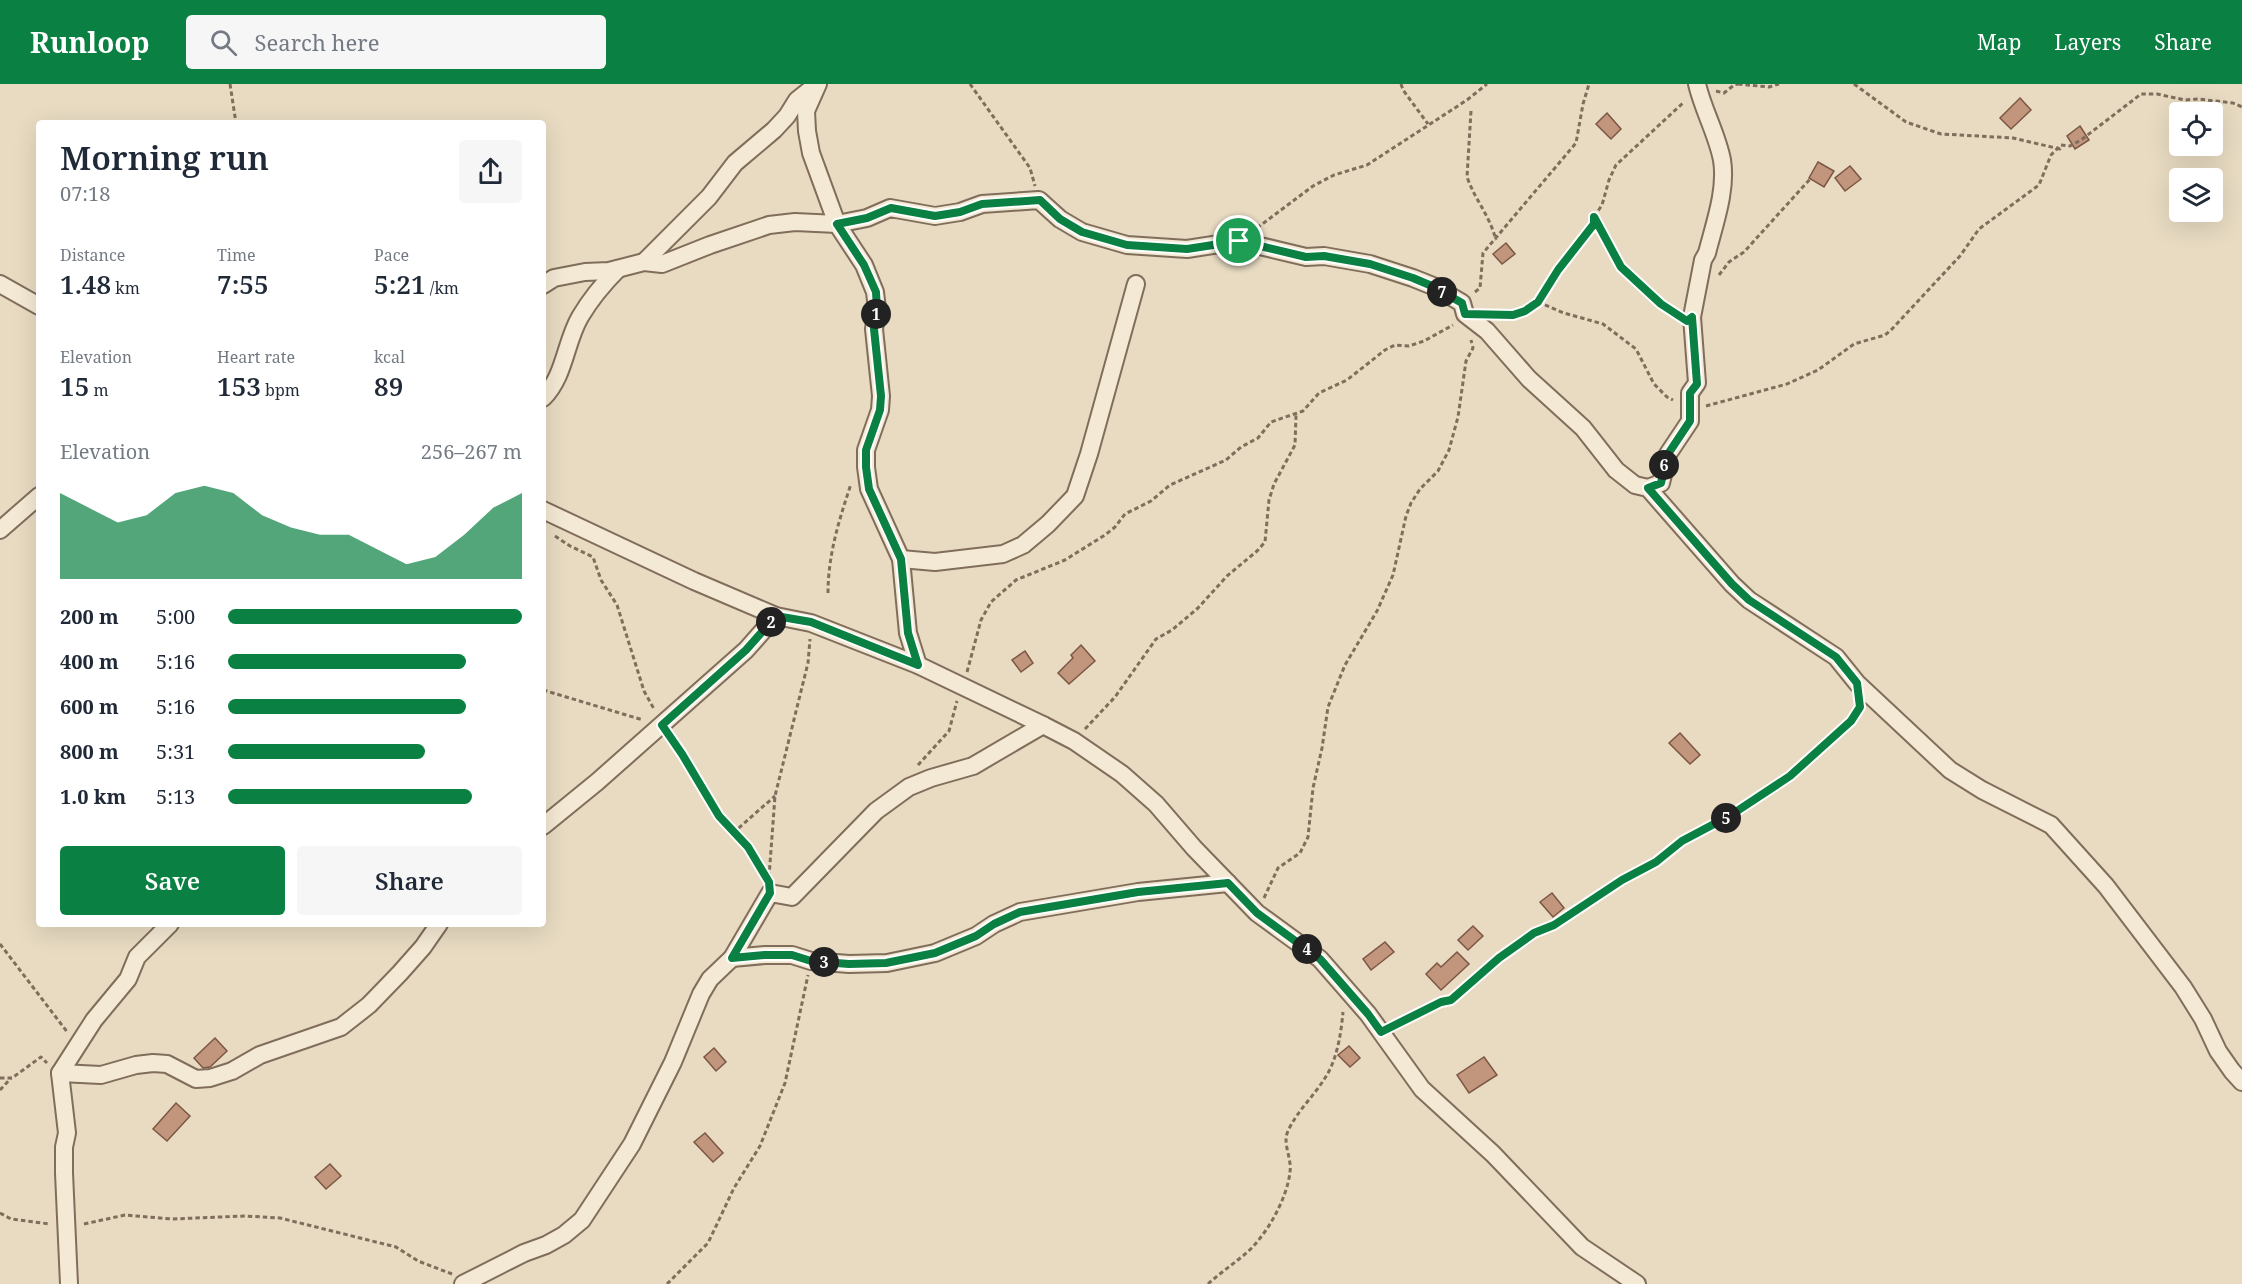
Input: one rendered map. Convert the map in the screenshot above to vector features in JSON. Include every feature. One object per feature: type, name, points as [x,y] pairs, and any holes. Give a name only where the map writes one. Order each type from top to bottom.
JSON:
[{"type":"street","points":[[818,84],[806,111],[811,153],[837,224],[864,265],[876,292],[877,309],[874,329],[881,396],[880,410],[866,450],[866,467],[869,489],[901,559],[908,633],[918,665]]},
{"type":"street","points":[[644,262],[709,197],[735,163],[774,130],[797,100],[818,84]]},
{"type":"street","points":[[546,283],[554,278],[618,269],[644,262],[662,264],[769,225],[795,222],[837,224],[867,218],[891,208],[935,216],[960,212],[982,204],[1040,200],[1060,219],[1082,232],[1127,245],[1187,249],[1239,241],[1306,257],[1324,256],[1370,264],[1432,286],[1487,331],[1529,379],[1583,428],[1616,470],[1635,485],[1648,488],[1661,483],[1668,454],[1690,421],[1690,393],[1697,384],[1692,317],[1719,205],[1722,162],[1697,86]]},
{"type":"street","points":[[546,394],[554,384],[580,318],[607,280],[618,269]]},
{"type":"street","points":[[901,559],[935,562],[1002,554],[1023,545],[1048,524],[1075,496],[1089,454],[1136,284]]},
{"type":"street","points":[[0,285],[36,304]]},
{"type":"street","points":[[1648,488],[1732,584],[1749,600],[1836,657],[1857,683],[1950,770],[1982,790],[2050,825],[2076,850],[2183,987],[2203,1019],[2218,1051],[2242,1082]]},
{"type":"street","points":[[0,530],[36,499]]},
{"type":"street","points":[[546,511],[694,581],[776,616],[811,622],[918,665],[1074,741],[1122,774],[1156,804],[1194,848],[1257,913],[1320,959],[1368,1014],[1422,1089],[1493,1154],[1582,1247],[1637,1284]]},
{"type":"street","points":[[546,823],[746,650],[776,616]]},
{"type":"street","points":[[469,1280],[546,1245],[564,1235],[582,1220],[632,1144],[673,1062],[701,994],[710,979],[732,958],[770,893],[792,897],[877,810],[909,787],[973,766],[1043,725]]},
{"type":"street","points":[[732,958],[792,955],[811,961],[849,964],[896,961],[935,953],[976,936],[994,924],[1020,912],[1138,892],[1228,883]]},
{"type":"street","points":[[69,1284],[64,1147],[68,1132],[60,1073],[94,1020],[128,979],[137,957],[167,927]]},
{"type":"street","points":[[60,1073],[101,1075],[136,1065],[153,1063],[167,1064],[196,1079],[210,1078],[232,1071],[260,1055],[341,1027],[369,1005],[400,974],[437,927]]},
{"type":"path","points":[[230,84],[236,120]]},
{"type":"path","points":[[970,84],[1030,168],[1040,200]]},
{"type":"path","points":[[1401,84],[1428,124]]},
{"type":"path","points":[[1239,241],[1313,186],[1334,175],[1367,165],[1467,100],[1487,84]]},
{"type":"path","points":[[917,766],[949,731],[981,620],[991,602],[1016,580],[1065,560],[1105,535],[1125,514],[1151,501],[1170,485],[1226,460],[1241,447],[1258,438],[1271,422],[1303,411],[1319,393],[1347,380],[1385,350],[1395,345],[1409,346],[1424,341],[1464,313],[1480,288],[1483,253],[1575,143],[1589,84]]},
{"type":"path","points":[[1464,313],[1513,315],[1525,311],[1538,302],[1558,270],[1594,224],[1594,217],[1602,205],[1616,165],[1676,111],[1697,86],[1724,93],[1738,84],[1769,87],[1779,84]]},
{"type":"path","points":[[1854,84],[1906,122],[1941,134],[2013,138],[2060,150],[2061,145]]},
{"type":"path","points":[[2061,145],[2070,146],[2081,140],[2140,94],[2157,94],[2185,100],[2198,99],[2242,107]]},
{"type":"path","points":[[1471,111],[1467,177],[1485,210],[1496,240]]},
{"type":"path","points":[[1690,393],[1703,406],[1709,407],[1733,398],[1774,388],[1818,370],[1854,345],[1891,330],[1960,256],[1979,229],[2039,185],[2051,155],[2061,145]]},
{"type":"path","points":[[1697,289],[1714,280],[1729,262],[1744,252],[1811,178]]},
{"type":"path","points":[[1594,217],[1621,267],[1670,311],[1687,321],[1692,317]]},
{"type":"path","points":[[1538,302],[1564,313],[1603,324],[1636,349],[1654,384],[1666,397],[1688,403],[1690,393]]},
{"type":"path","points":[[1257,913],[1278,868],[1300,853],[1308,837],[1328,707],[1345,664],[1377,611],[1392,575],[1411,503],[1420,489],[1438,471],[1449,450],[1458,417],[1466,361],[1473,348],[1464,313]]},
{"type":"path","points":[[1074,741],[1115,697],[1156,639],[1172,630],[1198,608],[1227,576],[1257,551],[1264,542],[1269,500],[1274,484],[1295,445],[1296,414]]},
{"type":"path","points":[[828,593],[828,575],[836,529],[852,480]]},
{"type":"path","points":[[552,534],[593,557],[601,580],[618,605],[644,691],[662,725],[719,816],[748,847],[769,882],[775,796],[808,663],[811,622]]},
{"type":"path","points":[[1381,1032],[1441,1002],[1451,1000],[1499,958],[1534,933],[1554,925],[1622,880],[1656,862],[1682,841],[1731,815],[1790,776],[1851,721],[1860,707],[1857,683]]},
{"type":"path","points":[[546,691],[662,725]]},
{"type":"path","points":[[734,833],[775,796]]},
{"type":"path","points":[[0,944],[76,1045]]},
{"type":"path","points":[[667,1284],[708,1243],[734,1188],[760,1146],[785,1083],[811,961]]},
{"type":"path","points":[[1208,1284],[1246,1254],[1283,1203],[1291,1171],[1287,1133],[1300,1111],[1326,1077],[1341,1036],[1346,988]]},
{"type":"path","points":[[0,1090],[12,1078],[41,1057],[60,1073]]},
{"type":"path","points":[[0,1078],[12,1078]]},
{"type":"path","points":[[0,1213],[11,1219],[48,1224],[87,1225],[125,1215],[172,1219],[245,1216],[280,1218],[396,1247],[418,1261],[469,1280]]},
{"type":"building","points":[[2020,98],[2031,110],[2011,129],[2000,118]]},
{"type":"building","points":[[1607,113],[1621,129],[1611,139],[1596,124]]},
{"type":"building","points":[[2080,126],[2089,140],[2075,149],[2067,136]]},
{"type":"building","points":[[1818,162],[1834,171],[1824,187],[1809,178]]},
{"type":"building","points":[[1850,166],[1861,179],[1845,191],[1835,178]]},
{"type":"building","points":[[1506,243],[1515,254],[1502,264],[1493,254]]},
{"type":"building","points":[[1081,645],[1095,661],[1069,684],[1058,673],[1073,658],[1071,655]]},
{"type":"building","points":[[1025,651],[1033,663],[1021,672],[1012,660]]},
{"type":"building","points":[[1680,733],[1700,755],[1690,764],[1669,743]]},
{"type":"building","points":[[1552,893],[1564,908],[1553,917],[1540,902]]},
{"type":"building","points":[[1473,926],[1483,936],[1468,950],[1458,940]]},
{"type":"building","points":[[1385,942],[1394,952],[1371,970],[1363,959]]},
{"type":"building","points":[[1457,952],[1469,964],[1441,990],[1426,974],[1437,963],[1441,967]]},
{"type":"building","points":[[215,1038],[227,1051],[210,1067],[203,1068],[194,1058]]},
{"type":"building","points":[[1349,1046],[1360,1058],[1350,1067],[1338,1055]]},
{"type":"building","points":[[714,1048],[726,1062],[716,1071],[704,1057]]},
{"type":"building","points":[[1484,1057],[1497,1075],[1469,1093],[1457,1075]]},
{"type":"building","points":[[176,1103],[190,1116],[167,1141],[153,1129]]},
{"type":"building","points":[[705,1133],[723,1153],[713,1162],[694,1142]]},
{"type":"building","points":[[330,1164],[341,1176],[326,1189],[315,1177]]},
{"type":"route","points":[[1040,200],[1060,219],[1082,232],[1127,245],[1187,249],[1239,241],[1306,257],[1324,256],[1370,264],[1432,286],[1462,303],[1465,314],[1513,315],[1525,311],[1538,302],[1558,270],[1594,224],[1594,217],[1621,267],[1670,311],[1687,321],[1692,317],[1694,368],[1697,384],[1690,393],[1690,421],[1668,454],[1661,483],[1648,488],[1732,584],[1749,600],[1824,648],[1845,666],[1857,683],[1860,707],[1851,721],[1810,760],[1758,798],[1682,841],[1656,862],[1622,880],[1554,925],[1534,933],[1499,958],[1451,1000],[1441,1002],[1381,1032],[1320,959],[1257,913],[1228,883],[1080,900],[1020,912],[994,924],[976,936],[935,953],[886,963],[849,964],[811,961],[792,955],[732,958],[770,893],[769,882],[748,847],[719,816],[662,725],[746,650],[776,616],[811,622],[918,665],[908,633],[901,559],[869,489],[866,467],[866,450],[880,410],[881,396],[874,329],[877,309],[876,292],[864,265],[837,224],[867,218],[891,208],[935,216],[960,212],[982,204],[1040,200]]}]
